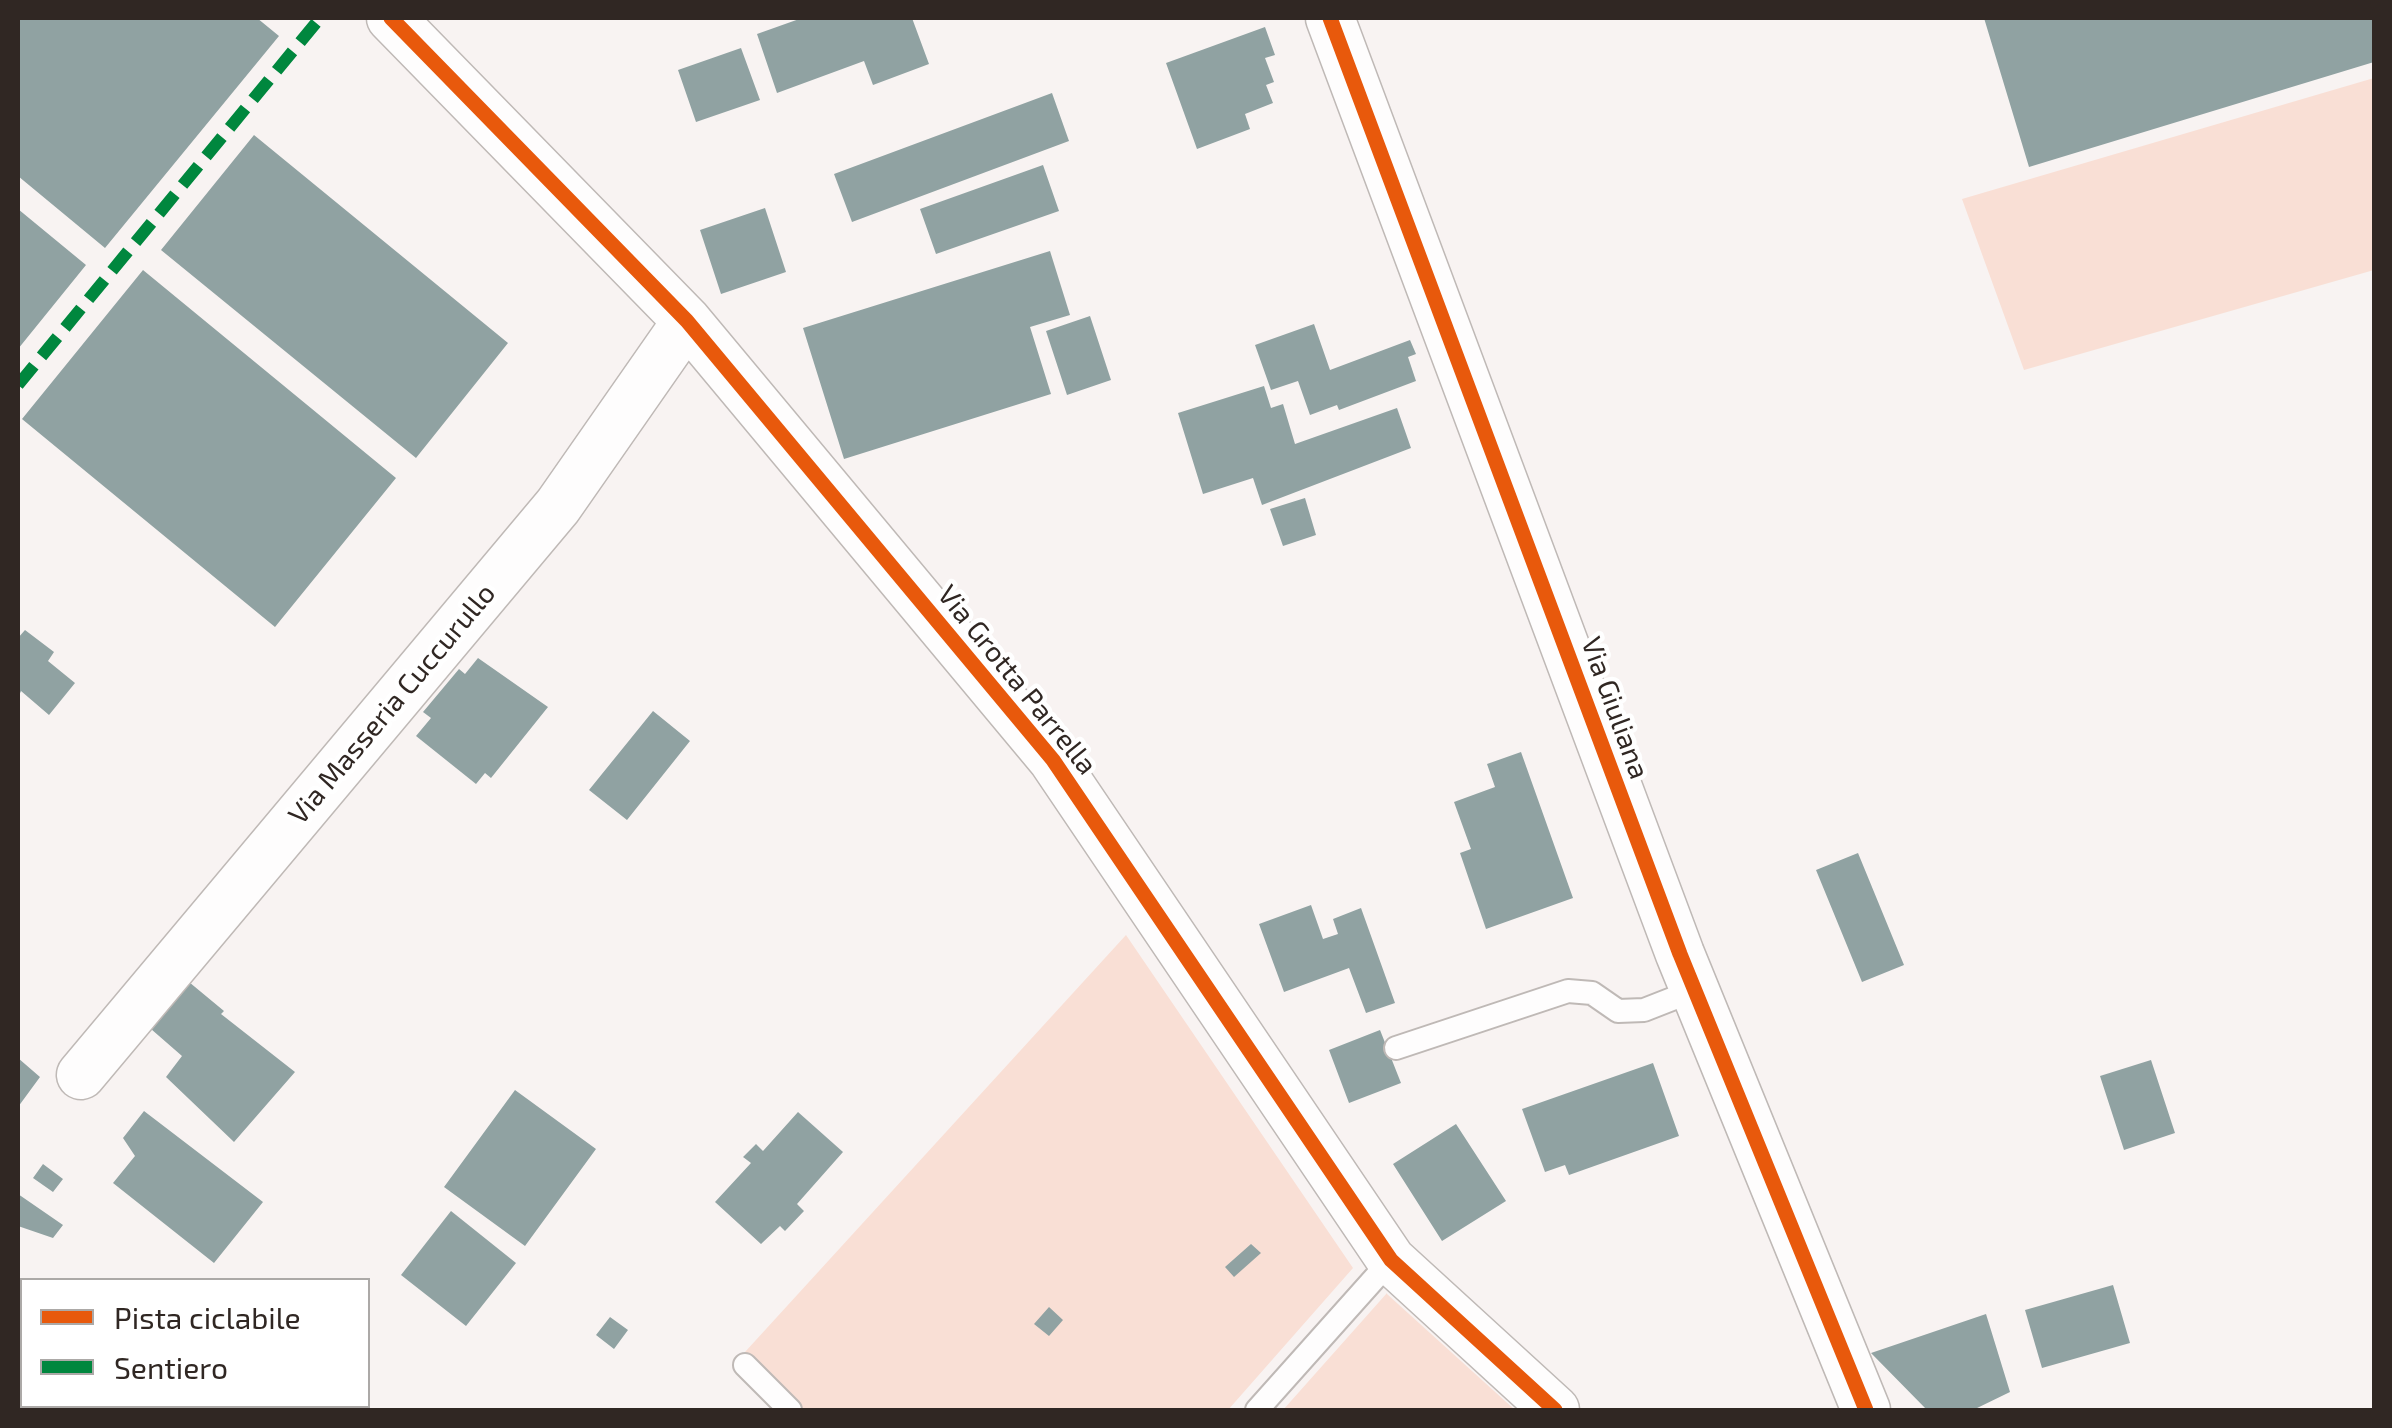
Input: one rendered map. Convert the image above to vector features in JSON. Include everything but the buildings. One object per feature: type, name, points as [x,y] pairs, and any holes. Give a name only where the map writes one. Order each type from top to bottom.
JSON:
[{"type":"street","name":"Via Grotta Parrella","points":[[390,18],[687,321],[1054,760],[1391,1260],[1555,1410]]},
{"type":"street","name":"Via Giuliana","points":[[1330,18],[1696,990],[1866,1410]]},
{"type":"street","name":"Via Masseria Cuccurullo","points":[[81,1074],[558,506],[687,321]]},
{"type":"lane","points":[[1396,1048],[1568,991],[1592,993],[1618,1011],[1644,1010],[1696,990]]},
{"type":"lane","points":[[1257,1410],[1391,1260]]},
{"type":"lane","points":[[745,1365],[790,1410]]},
{"type":"shaded area","points":[[2374,78],[2374,270],[2024,370],[1962,199]]},
{"type":"shaded area","points":[[1126,935],[1353,1268],[1228,1410],[805,1410],[745,1352]]},
{"type":"shaded area","points":[[1387,1294],[1515,1410],[1283,1410]]},
{"type":"marked path","points":[[18,385],[320,18]]},
{"type":"cycle path","points":[[391,18],[687,321],[1053,760],[1391,1260],[1555,1410]]},
{"type":"cycle path","points":[[1330,18],[1680,954],[1866,1410]]}]
